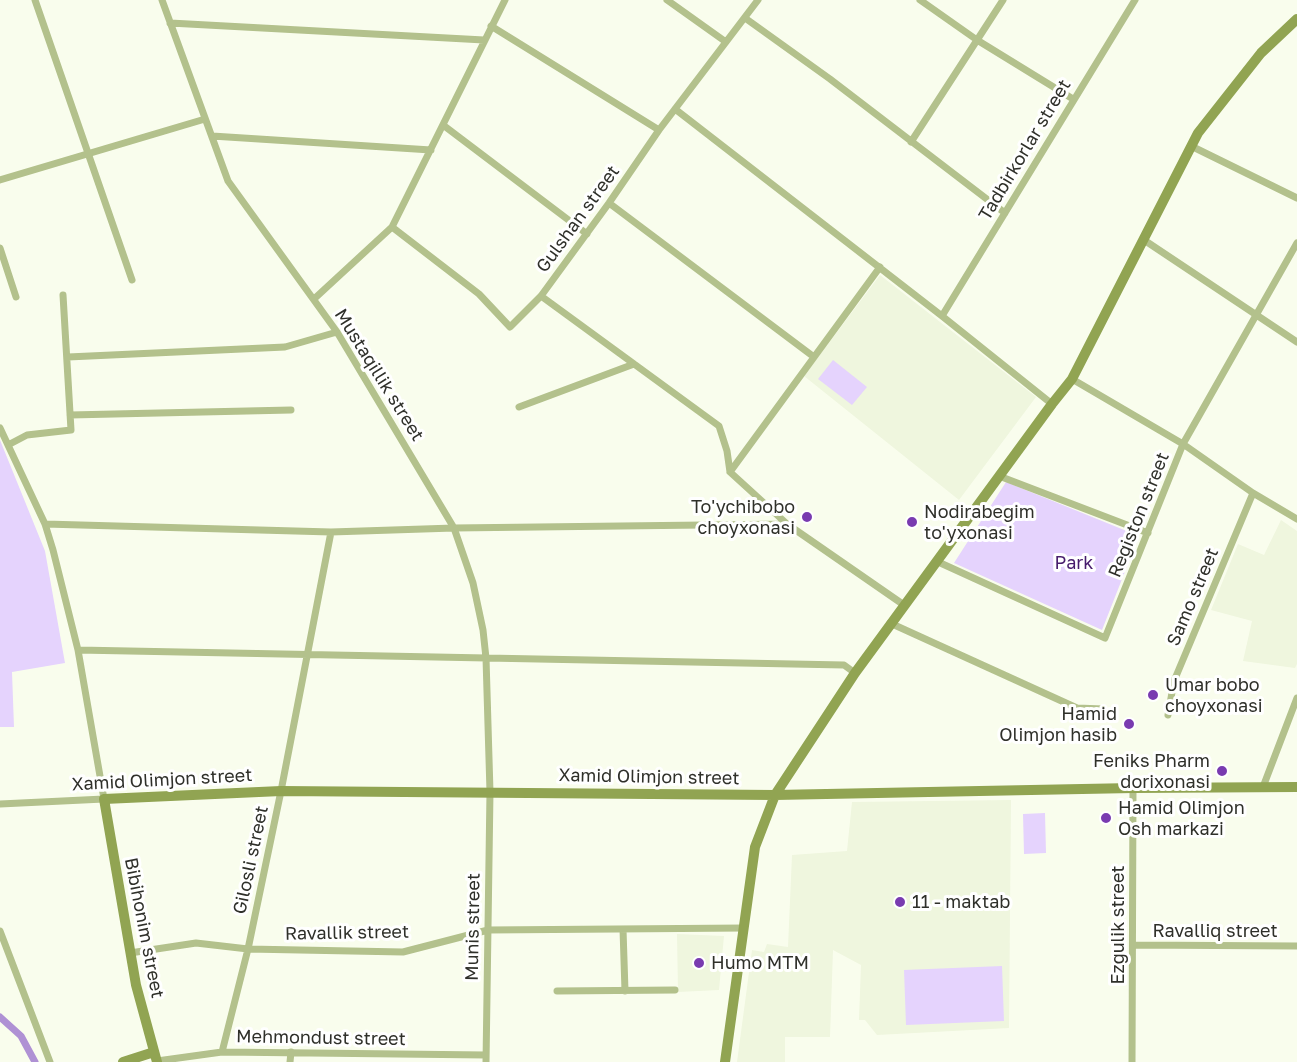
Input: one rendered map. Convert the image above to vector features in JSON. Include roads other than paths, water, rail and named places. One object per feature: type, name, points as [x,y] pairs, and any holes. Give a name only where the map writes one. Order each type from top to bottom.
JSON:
[{"type":"main road","points":[[724,1062],[755,847],[775,795],[890,623],[1072,379],[1198,134],[1262,53],[1297,19]]},
{"type":"main road","name":"Xamid Olimjon street","points":[[104,799],[281,791],[775,795],[1297,787]]},
{"type":"main road","name":"Bibihonim street","points":[[104,799],[136,985],[156,1059]]},
{"type":"main road","points":[[123,1062],[156,1059]]},
{"type":"street","points":[[35,0],[132,280]]},
{"type":"street","name":"Mustaqillik street","points":[[162,0],[228,181],[337,332],[454,528],[473,583],[483,630],[490,792]]},
{"type":"street","points":[[314,299],[392,227],[505,0]]},
{"type":"street","points":[[667,0],[726,42]]},
{"type":"street","name":"Gulshan street","points":[[392,227],[478,294],[510,327],[541,296],[659,130],[758,0]]},
{"type":"street","points":[[920,0],[977,40],[1073,99]]},
{"type":"street","points":[[911,142],[1003,0]]},
{"type":"street","name":"Tadbirkorlar street","points":[[942,316],[1135,0]]},
{"type":"street","points":[[745,18],[830,79],[1005,213]]},
{"type":"street","points":[[170,23],[484,40]]},
{"type":"street","points":[[491,26],[659,130]]},
{"type":"street","points":[[675,109],[880,267],[1052,404]]},
{"type":"street","points":[[0,180],[205,119]]},
{"type":"street","points":[[443,125],[586,234]]},
{"type":"street","points":[[212,136],[431,150]]},
{"type":"street","points":[[1191,146],[1297,198]]},
{"type":"street","points":[[609,203],[814,357]]},
{"type":"street","points":[[1144,240],[1297,342]]},
{"type":"street","name":"Registon street","points":[[936,561],[1106,638],[1183,444],[1297,243]]},
{"type":"street","points":[[0,248],[16,297]]},
{"type":"street","points":[[730,472],[880,267]]},
{"type":"street","points":[[8,445],[27,435],[71,430],[63,295]]},
{"type":"street","points":[[541,296],[719,426],[727,451],[730,472],[787,524],[904,605]]},
{"type":"street","points":[[68,357],[285,347],[337,332]]},
{"type":"street","points":[[519,407],[634,364]]},
{"type":"street","points":[[1072,379],[1183,444],[1253,493],[1297,519]]},
{"type":"street","points":[[70,416],[291,410]]},
{"type":"street","points":[[0,428],[45,524],[78,650],[104,799]]},
{"type":"street","points":[[999,476],[1148,533]]},
{"type":"street","name":"Samo street","points":[[1168,715],[1173,681],[1253,493]]},
{"type":"street","points":[[45,524],[331,532],[454,528],[787,524]]},
{"type":"street","name":"Gilosli street","points":[[222,1052],[248,949],[331,532]]},
{"type":"street","points":[[890,623],[1077,708],[1103,709]]},
{"type":"street","points":[[78,650],[844,665],[855,673]]},
{"type":"street","points":[[1263,787],[1297,698]]},
{"type":"street","name":"Ezgulik street","points":[[1131,1062],[1132,788]]},
{"type":"street","name":"Munis street","points":[[486,1058],[490,792]]},
{"type":"street","name":"Xamid Olimjon street","points":[[0,804],[104,799]]},
{"type":"street","name":"Ravallik street","points":[[130,953],[196,943],[248,949],[403,952],[488,930],[744,928]]},
{"type":"street","points":[[623,929],[625,991]]},
{"type":"street","points":[[0,931],[50,1062]]},
{"type":"street","name":"Ravalliq street","points":[[1133,945],[1297,946]]},
{"type":"street","points":[[557,992],[675,990]]},
{"type":"street","name":"Mehmondust street","points":[[156,1059],[222,1052],[486,1058]]},
{"type":"street","points":[[290,1062],[291,1052]]},
{"type":"waterway","points":[[0,1017],[21,1036],[35,1062]]},
{"type":"place","name":"To'ychibobo choyxonasi","points":[[807,517]]},
{"type":"place","name":"Nodirabegim to'yxonasi","points":[[912,522]]},
{"type":"place","name":"Umar bobo choyxonasi","points":[[1153,695]]},
{"type":"place","name":"Hamid Olimjon hasib","points":[[1129,724]]},
{"type":"place","name":"Feniks Pharm dorixonasi","points":[[1222,771]]},
{"type":"place","name":"Hamid Olimjon Osh markazi","points":[[1106,818]]},
{"type":"place","name":"11 - maktab","points":[[900,902]]},
{"type":"place","name":"Humo MTM","points":[[699,963]]},
{"type":"park label","name":"Park","points":[[1074,563]]}]
